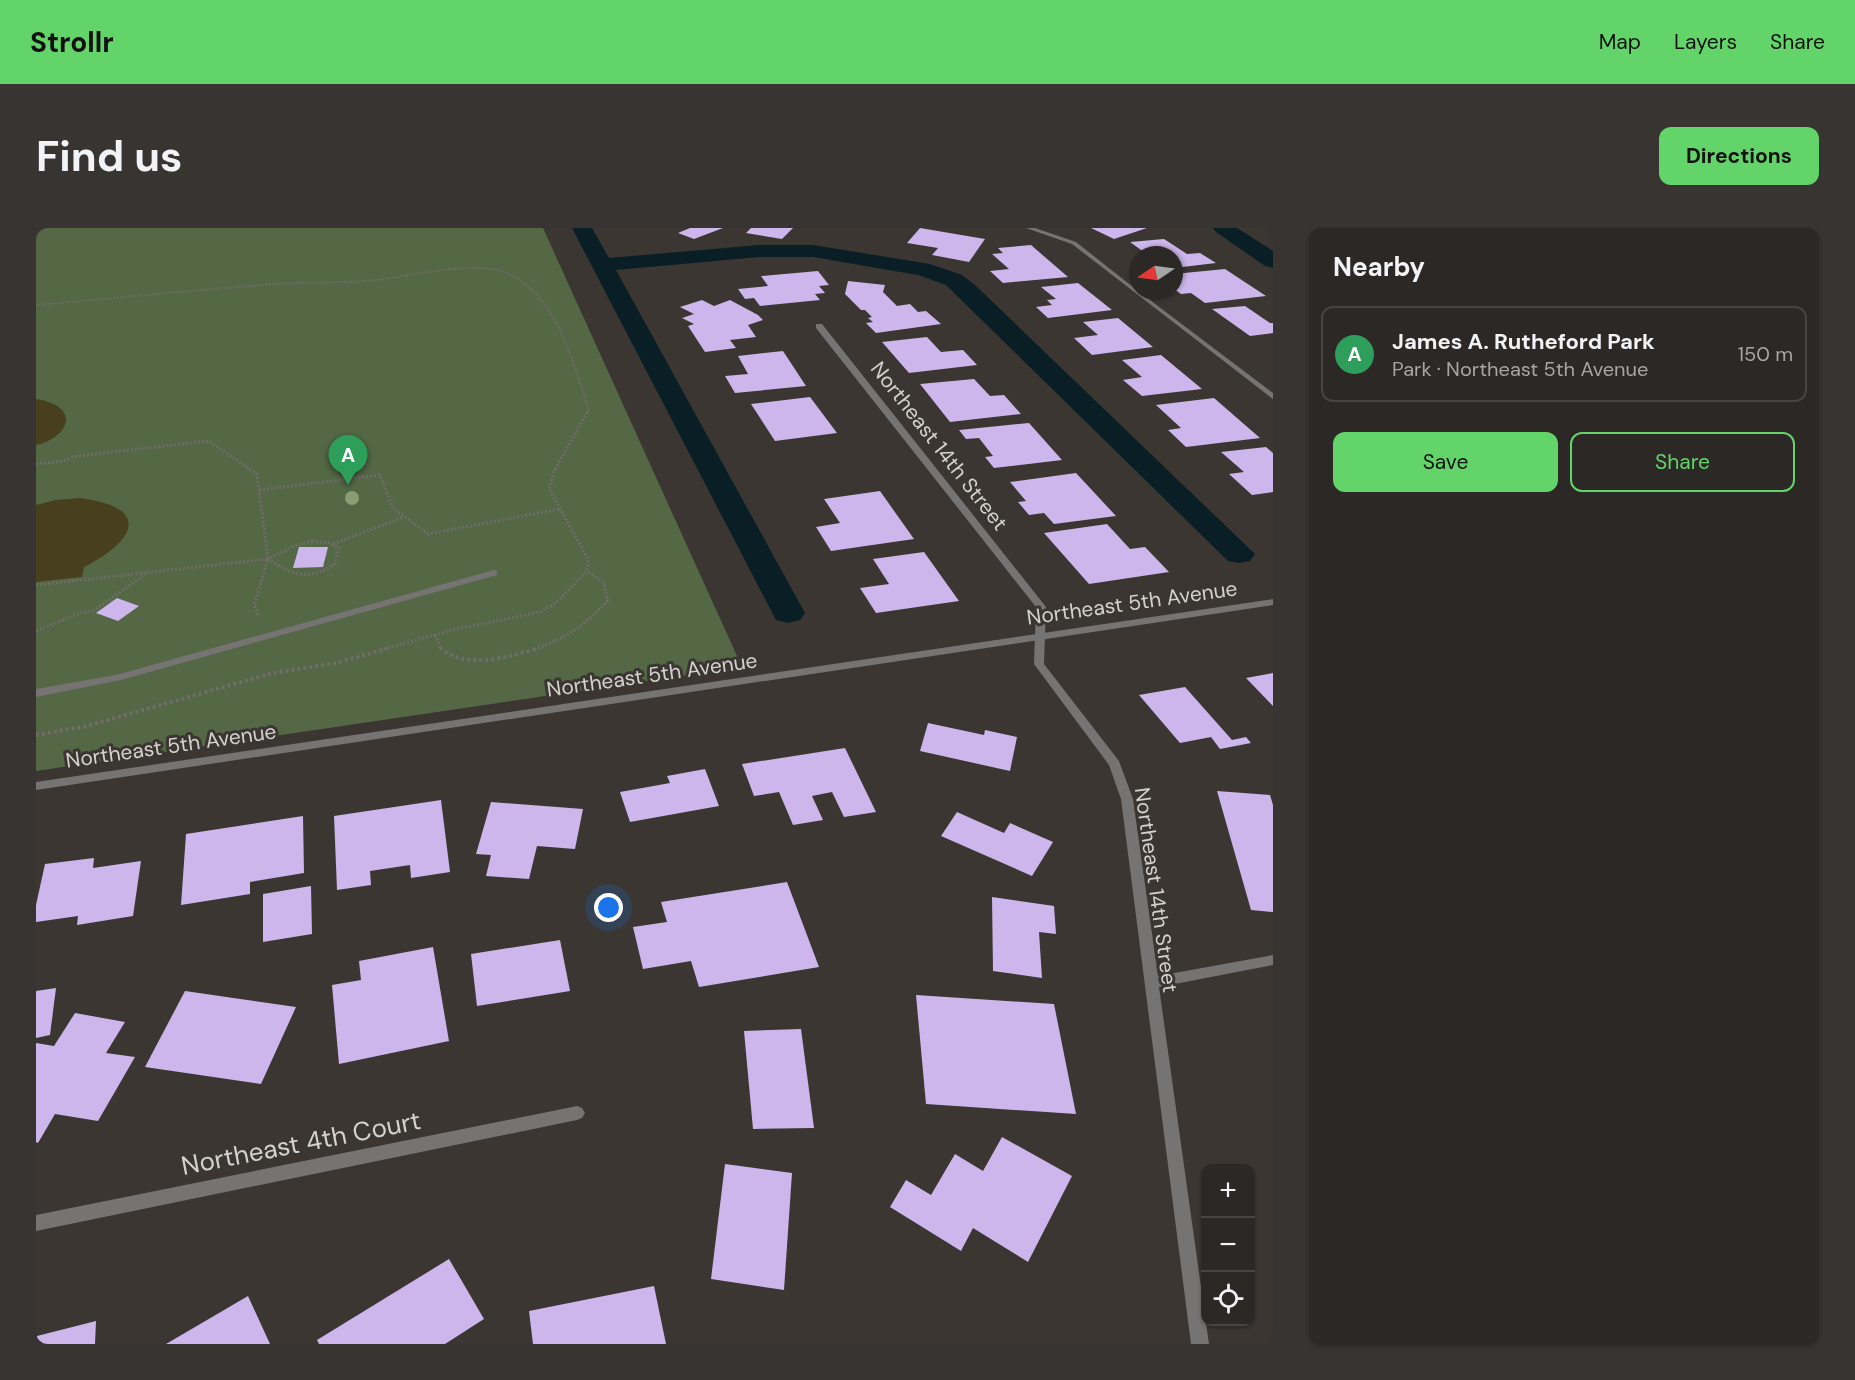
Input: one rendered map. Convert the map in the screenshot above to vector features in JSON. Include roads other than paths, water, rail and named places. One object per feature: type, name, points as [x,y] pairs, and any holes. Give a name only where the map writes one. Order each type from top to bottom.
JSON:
[{"type":"street","points":[[1029,228],[1074,243],[1273,397]]},
{"type":"street","name":"Northeast 14th Street","points":[[819,326],[1041,607],[1039,664],[1115,764],[1127,799],[1200,1344]]},
{"type":"street","points":[[36,693],[117,678],[494,573]]},
{"type":"street","name":"Northeast 5th Avenue","points":[[36,786],[1273,602]]},
{"type":"street","points":[[1151,983],[1273,960]]},
{"type":"street","name":"Northeast 4th Court","points":[[36,1223],[577,1113]]},
{"type":"waterway","points":[[582,228],[788,613]]},
{"type":"waterway","points":[[1223,228],[1273,261]]},
{"type":"waterway","points":[[602,265],[759,251],[813,251],[922,269],[954,280],[1239,554]]},
{"type":"place","name":"James A. Rutheford Park","points":[[348,485]]}]
